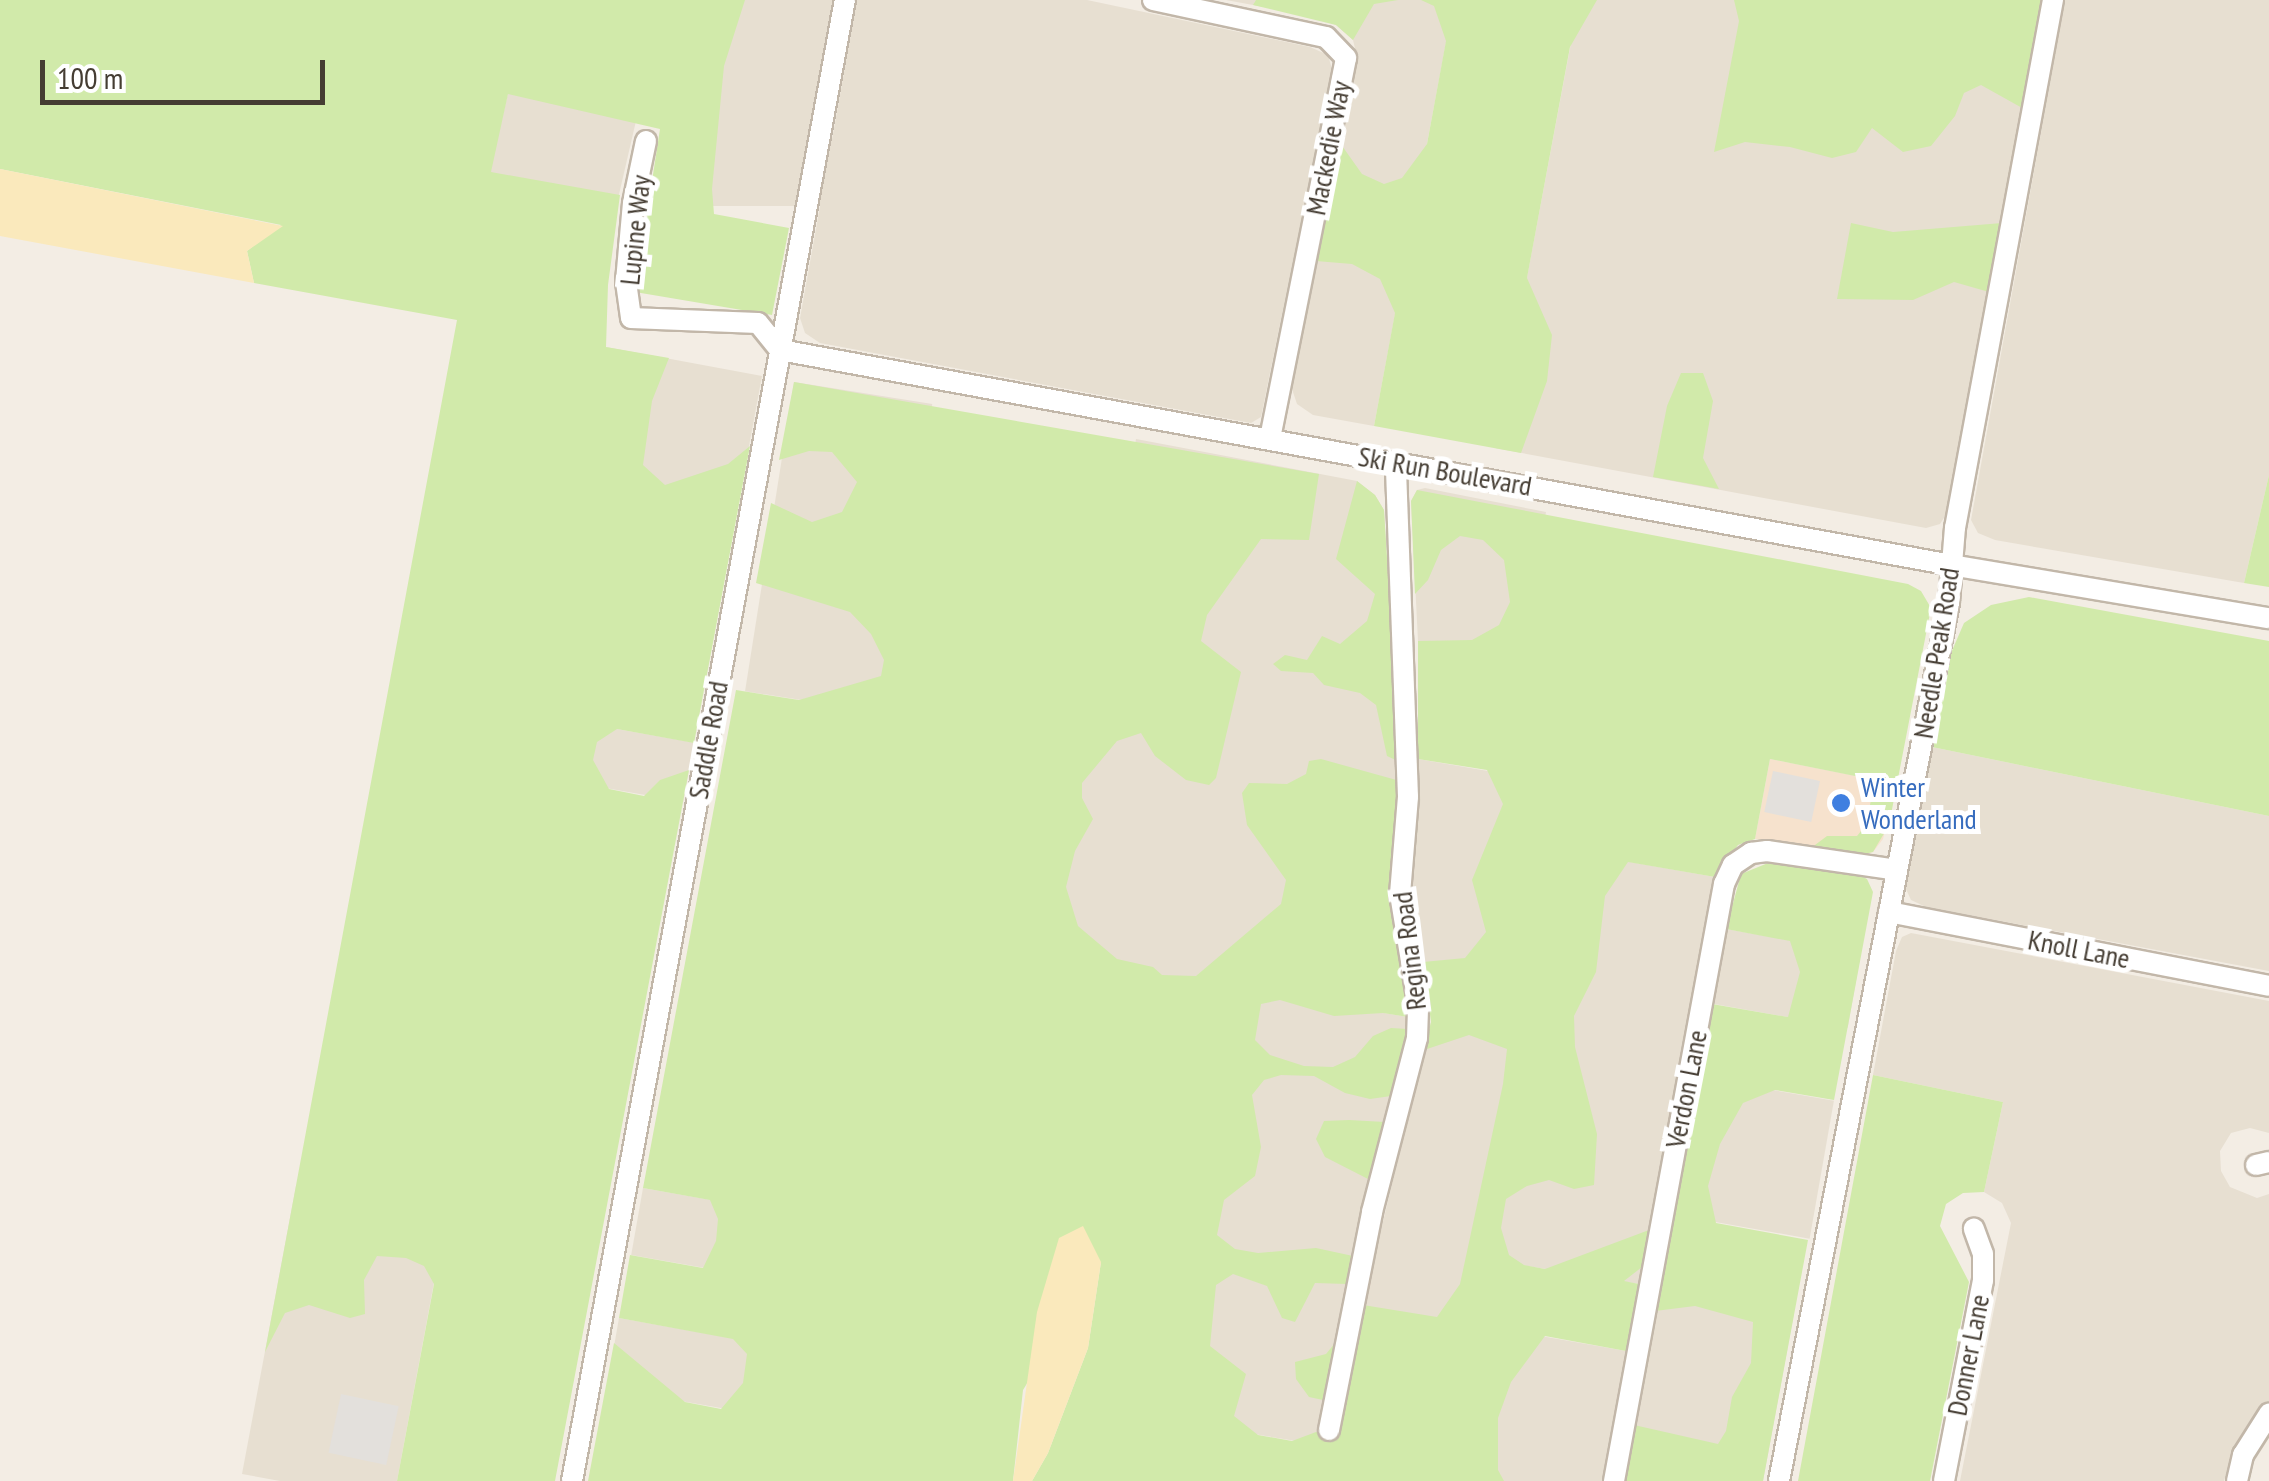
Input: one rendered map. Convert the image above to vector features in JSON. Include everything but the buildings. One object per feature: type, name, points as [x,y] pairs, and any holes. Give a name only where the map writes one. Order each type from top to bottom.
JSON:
[{"type":"street","name":"Saddle Road","points":[[572,1481],[845,0]]},
{"type":"street","name":"Mackedie Way","points":[[1154,0],[1326,37],[1346,58],[1270,440]]},
{"type":"street","name":"Needle Peak Road","points":[[1779,1481],[1948,602],[2053,0]]},
{"type":"street","name":"Lupine Way","points":[[631,318],[626,282],[633,203],[646,141]]},
{"type":"street","name":"Ski Run Boulevard","points":[[631,318],[758,323],[780,350],[1952,565],[2269,618]]},
{"type":"street","name":"Regina Road","points":[[1329,1430],[1372,1212],[1416,1038],[1418,1004],[1400,894],[1408,797],[1396,462]]},
{"type":"street","name":"Verdon Lane","points":[[1614,1481],[1728,875],[1733,866],[1752,853],[1768,852],[1897,870]]},
{"type":"street","name":"Knoll Lane","points":[[1889,912],[2269,986]]},
{"type":"street","name":"Donner Lane","points":[[1944,1481],[1983,1280],[1983,1254],[1974,1229]]},
{"type":"street","points":[[2237,1481],[2243,1455],[2269,1414]]},
{"type":"shaded area","points":[[687,0],[832,0],[832,206],[687,206]]},
{"type":"shaded area","points":[[857,0],[1087,0],[1310,47],[1328,55],[1332,69],[1261,417],[1251,423],[820,343],[805,333],[800,318]]},
{"type":"shaded area","points":[[1226,0],[1454,0],[1374,426],[1313,415],[1297,404],[1291,386],[1357,57],[1353,40],[1336,25],[1312,16]]},
{"type":"shaded area","points":[[1579,0],[2044,0],[1947,513],[1940,524],[1926,528],[1495,448]]},
{"type":"shaded area","points":[[2065,0],[2269,0],[2269,475],[2244,583],[1995,540],[1978,533],[1971,520]]},
{"type":"shaded area","points":[[508,93],[636,122],[617,202],[490,173]]},
{"type":"shaded area","points":[[606,347],[762,376],[705,684]]},
{"type":"shaded area","points":[[794,382],[932,404],[883,713],[745,691]]},
{"type":"shaded area","points":[[1136,439],[1357,481],[1375,495],[1384,510],[1400,793],[1264,993],[1408,1017],[1314,1444],[1181,1422],[1027,1037]]},
{"type":"shaded area","points":[[1425,488],[1546,512],[1518,659],[1418,641],[1411,501],[1417,490]]},
{"type":"shaded area","points":[[537,715],[694,743],[683,802],[527,774]]},
{"type":"shaded area","points":[[1932,747],[2269,816],[2269,971],[1926,907],[1911,900],[1905,887]]},
{"type":"shaded area","points":[[1418,759],[1592,789],[1579,853],[1715,877],[1639,1284],[1502,1262],[1490,1327],[1626,1351],[1602,1481],[1459,1481],[1363,1305],[1431,1022],[1553,986],[1423,962],[1410,890]]},
{"type":"shaded area","points":[[1770,759],[1897,784],[1883,839],[1873,852],[1860,855],[1755,839]]},
{"type":"shaded area","points":[[1773,771],[1820,781],[1811,822],[1764,812]]},
{"type":"shaded area","points":[[1726,929],[1861,953],[1848,1028],[1713,1004]]},
{"type":"shaded area","points":[[1911,933],[2269,1001],[2269,1133],[2250,1128],[2231,1133],[2220,1151],[2221,1171],[2230,1187],[2257,1198],[2269,1194],[2269,1403],[2255,1415],[2232,1454],[2224,1481],[1960,1481],[2011,1223],[2002,1203],[1984,1192],[2003,1102],[1873,1075],[1896,951],[1902,937]]},
{"type":"shaded area","points":[[1699,1077],[1834,1101],[1810,1239],[1675,1215]]},
{"type":"shaded area","points":[[296,1186],[447,1213],[397,1481],[280,1481],[242,1474]]},
{"type":"shaded area","points":[[643,1188],[781,1212],[769,1279],[631,1255]]},
{"type":"shaded area","points":[[1659,1290],[1794,1313],[1763,1481],[1623,1481]]},
{"type":"shaded area","points":[[619,1318],[756,1342],[744,1412],[607,1388]]},
{"type":"shaded area","points":[[341,1394],[399,1406],[386,1465],[329,1453]]},
{"type":"green space","points":[[0,0],[745,0],[724,66],[712,189],[714,214],[789,228],[772,315],[635,292],[660,129],[508,94],[491,172],[620,195],[608,285],[606,347],[669,358],[652,401],[643,465],[665,485],[728,464],[750,446],[694,743],[617,729],[597,742],[593,760],[609,789],[644,796],[660,780],[689,770],[555,1481],[397,1481],[434,1284],[424,1266],[406,1258],[377,1256],[364,1280],[365,1314],[350,1318],[309,1305],[285,1313],[265,1352],[457,320],[254,283],[247,251],[281,225],[0,169]]},
{"type":"green space","points":[[1256,0],[1398,0],[1374,4],[1353,40],[1336,25],[1253,5]]},
{"type":"green space","points":[[1421,0],[1597,0],[1570,47],[1527,278],[1552,335],[1547,381],[1521,453],[1374,426],[1395,313],[1380,279],[1352,264],[1316,261],[1340,143],[1362,174],[1384,184],[1402,178],[1427,144],[1446,41],[1434,6]]},
{"type":"green space","points":[[1734,0],[2044,0],[2024,109],[1981,85],[1964,93],[1955,116],[1931,146],[1903,152],[1872,128],[1856,152],[1832,158],[1790,147],[1745,142],[1714,152],[1739,21]]},
{"type":"green space","points":[[1851,223],[1893,232],[2002,223],[1989,292],[1954,282],[1913,300],[1837,299]]},
{"type":"green space","points":[[1681,373],[1703,373],[1713,401],[1703,458],[1719,489],[1653,477],[1667,406]]},
{"type":"green space","points":[[794,382],[1319,474],[1309,540],[1261,539],[1207,615],[1201,641],[1241,672],[1216,778],[1209,785],[1186,780],[1155,756],[1141,733],[1117,741],[1082,783],[1082,798],[1093,819],[1075,851],[1066,887],[1078,926],[1117,959],[1153,967],[1162,975],[1196,976],[1281,904],[1286,880],[1247,825],[1242,793],[1249,783],[1287,784],[1306,774],[1309,761],[1321,759],[1400,781],[1392,904],[1408,1017],[1383,1013],[1334,1016],[1280,1000],[1261,1004],[1255,1040],[1270,1055],[1304,1066],[1333,1067],[1355,1057],[1373,1036],[1391,1028],[1408,1029],[1391,1096],[1370,1099],[1345,1093],[1314,1076],[1281,1075],[1264,1080],[1252,1095],[1261,1147],[1255,1176],[1224,1200],[1217,1235],[1235,1249],[1258,1253],[1316,1248],[1353,1256],[1347,1284],[1315,1283],[1295,1322],[1282,1318],[1267,1286],[1233,1274],[1216,1285],[1210,1346],[1246,1374],[1234,1416],[1258,1435],[1292,1441],[1316,1432],[1339,1434],[1363,1305],[1437,1317],[1460,1284],[1503,1084],[1507,1049],[1469,1035],[1424,1050],[1431,1022],[1423,962],[1465,958],[1486,932],[1472,880],[1503,804],[1487,770],[1418,759],[1418,641],[1472,640],[1499,625],[1510,602],[1504,560],[1483,540],[1460,536],[1441,550],[1428,580],[1415,594],[1411,501],[1417,490],[1908,584],[1921,591],[1931,608],[1889,825],[1873,852],[1860,855],[1811,848],[1827,836],[1857,836],[1866,825],[1875,780],[1770,759],[1755,839],[1738,845],[1715,877],[1628,862],[1605,896],[1596,972],[1574,1016],[1575,1047],[1597,1134],[1594,1185],[1574,1189],[1549,1180],[1527,1186],[1506,1199],[1501,1228],[1509,1255],[1524,1265],[1545,1269],[1649,1230],[1642,1267],[1624,1281],[1639,1284],[1626,1351],[1545,1336],[1511,1382],[1498,1418],[1498,1470],[1504,1481],[1032,1481],[1048,1453],[1088,1348],[1101,1262],[1023,1390],[1013,1481],[588,1481],[614,1343],[685,1402],[721,1409],[743,1383],[747,1354],[733,1339],[619,1318],[630,1255],[703,1268],[716,1241],[718,1219],[710,1200],[643,1188],[736,690],[799,700],[881,676],[884,660],[871,634],[850,612],[756,583],[771,503],[812,522],[842,512],[857,482],[832,452],[809,451],[779,460]]},
{"type":"green space","points":[[2269,475],[2269,587],[2244,583]]},
{"type":"green space","points":[[1357,481],[1375,495],[1384,510],[1400,762],[1387,756],[1376,705],[1360,693],[1324,685],[1313,673],[1281,671],[1273,664],[1285,655],[1307,660],[1322,636],[1340,644],[1367,621],[1375,594],[1336,559]]},
{"type":"green space","points":[[2029,597],[2269,641],[2269,816],[1932,747],[1951,653],[1964,623],[1991,605]]},
{"type":"green space","points":[[1773,861],[1855,873],[1867,879],[1873,892],[1834,1100],[1775,1090],[1743,1103],[1720,1144],[1708,1186],[1716,1223],[1808,1240],[1763,1481],[1623,1481],[1634,1425],[1718,1444],[1726,1431],[1732,1397],[1751,1363],[1753,1322],[1695,1306],[1655,1311],[1712,1004],[1788,1017],[1800,972],[1790,941],[1726,929],[1741,874]]},
{"type":"green space","points":[[1873,1075],[2003,1102],[1984,1192],[1963,1193],[1946,1204],[1940,1226],[1969,1282],[1930,1481],[1798,1481]]},
{"type":"green space","points":[[1324,1121],[1385,1122],[1370,1180],[1325,1157],[1316,1139]]},
{"type":"green space","points":[[1335,1343],[1323,1400],[1309,1397],[1296,1379],[1295,1362],[1326,1354]]},
{"type":"sand","points":[[0,169],[283,226],[247,251],[254,283],[0,236]]},
{"type":"sand","points":[[1083,1226],[1101,1262],[1088,1348],[1048,1453],[1032,1481],[1013,1481],[1037,1312],[1059,1238]]},
{"type":"place","name":"Winter Wonderland","points":[[1841,803]]}]
